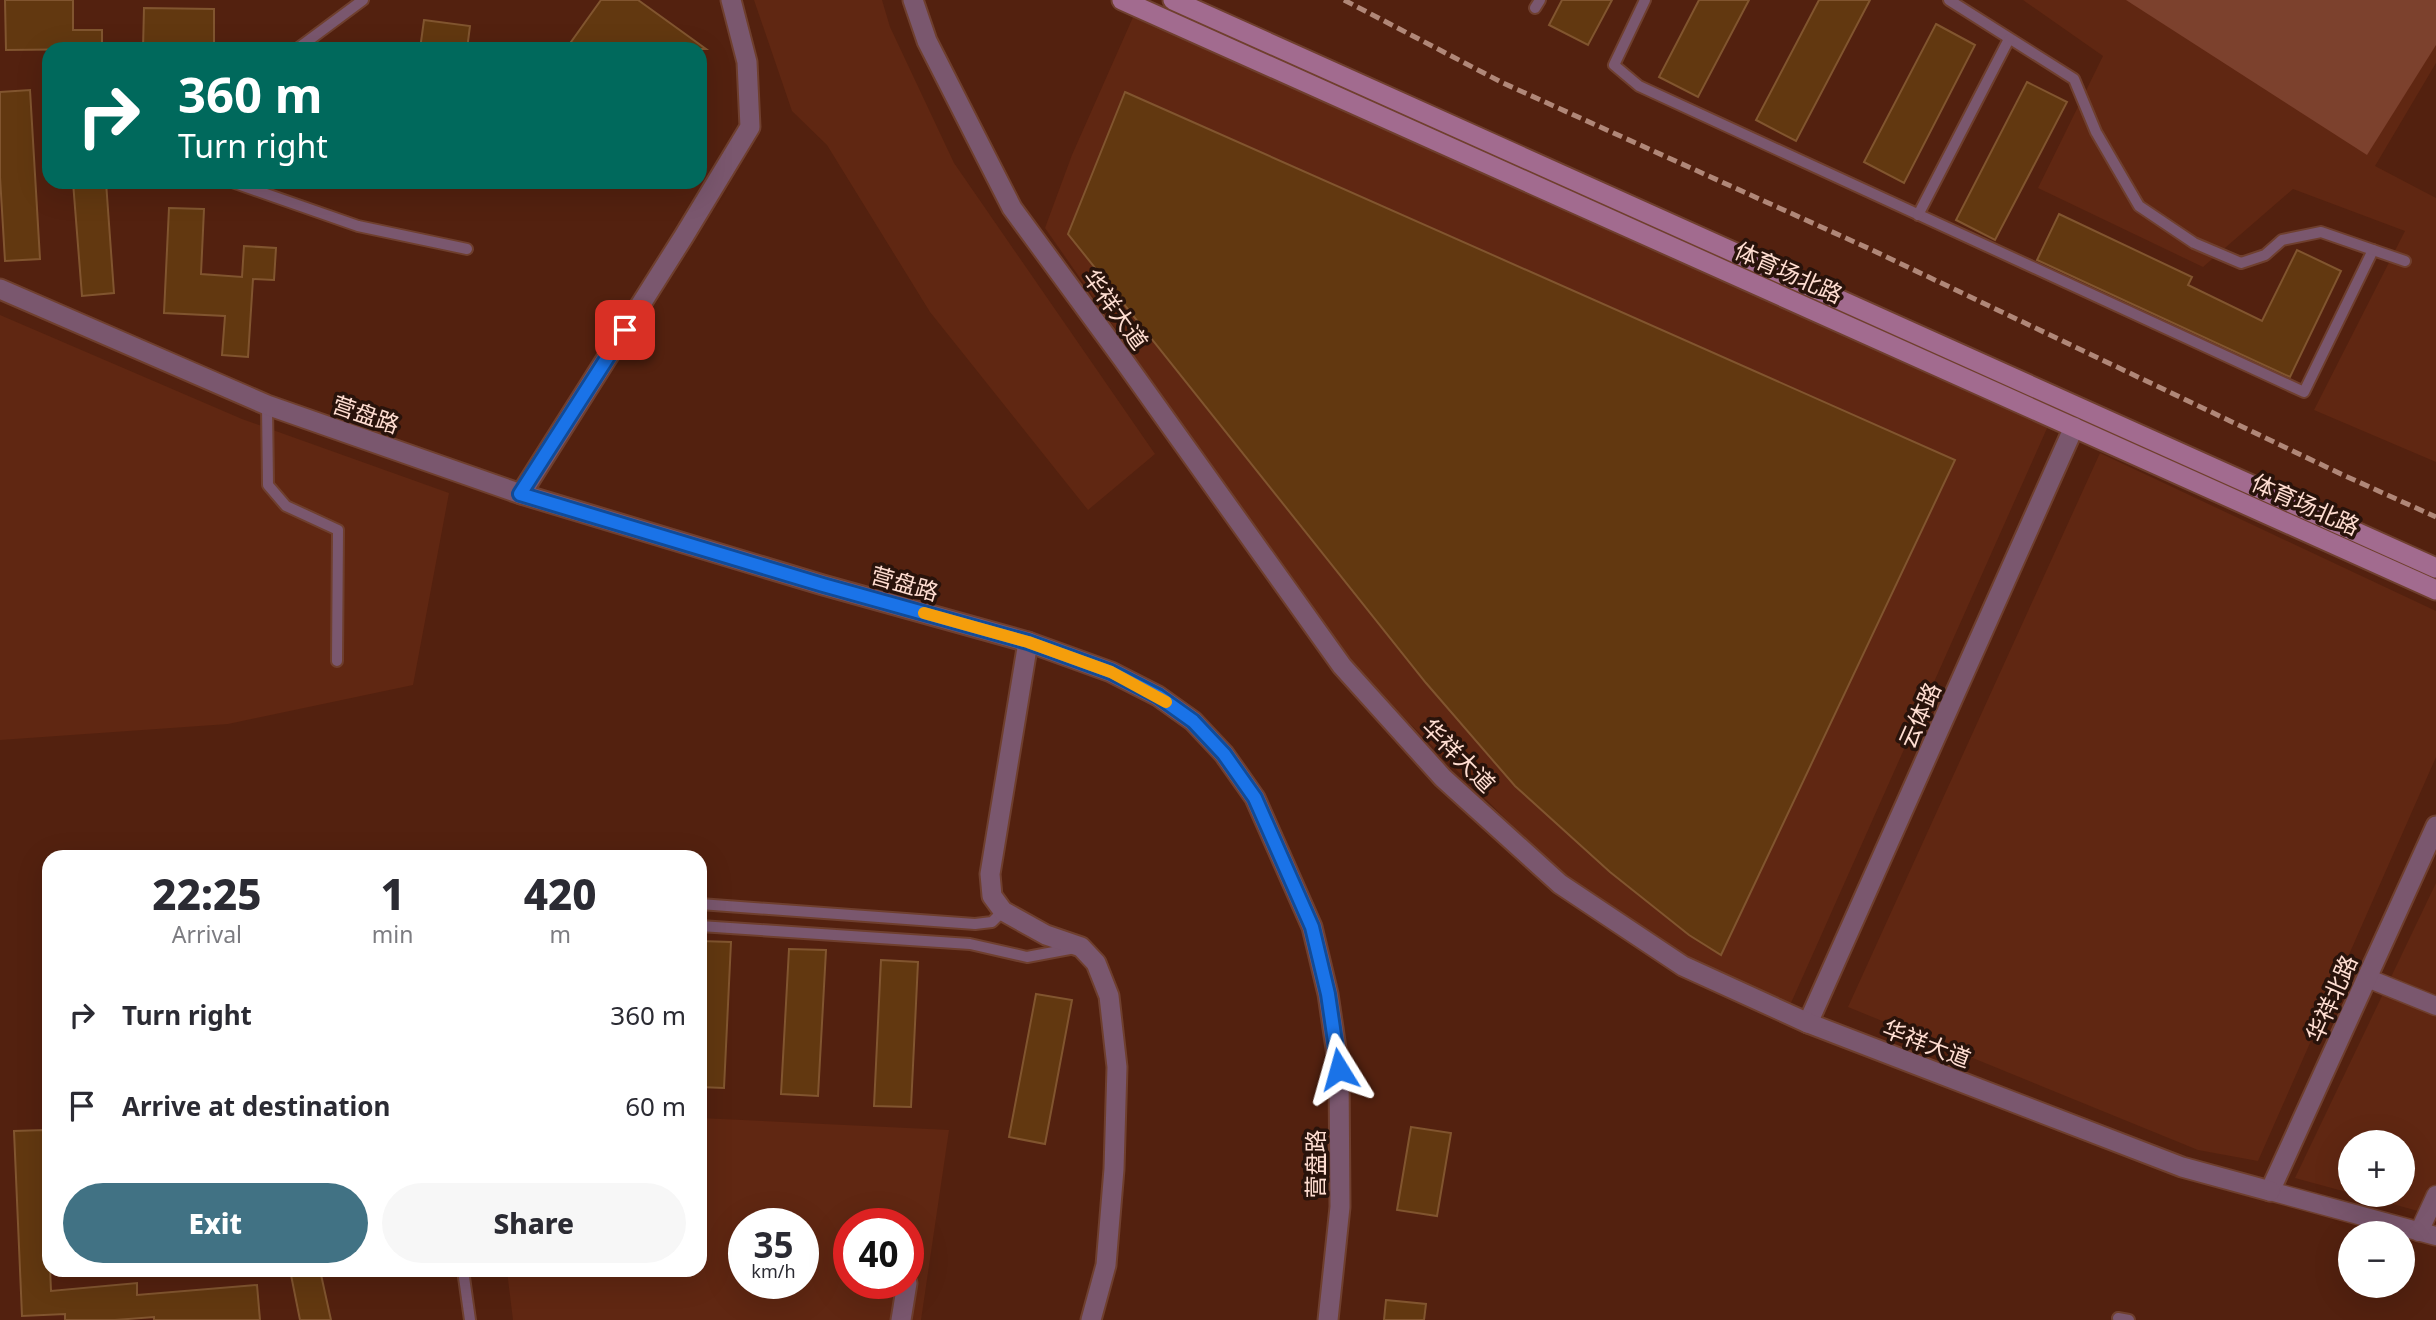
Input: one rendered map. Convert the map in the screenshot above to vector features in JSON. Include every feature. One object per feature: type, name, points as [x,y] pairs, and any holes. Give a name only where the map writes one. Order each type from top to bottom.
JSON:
[{"type":"main road","name":"体育场北路","points":[[1122,0],[2436,590]]},
{"type":"main road","name":"体育场北路","points":[[1173,0],[2436,568]]},
{"type":"street","points":[[520,494],[750,127],[747,62],[731,0]]},
{"type":"street","name":"华祥大道","points":[[913,0],[928,41],[1012,208],[1342,666],[1443,778],[1560,884],[1683,966],[1808,1023],[2182,1167],[2270,1191]]},
{"type":"street","name":"营盘路","points":[[0,289],[267,405],[520,494],[823,585],[1028,642],[1111,672],[1158,696],[1193,721],[1224,754],[1255,798],[1312,927],[1328,994],[1339,1069],[1340,1207],[1328,1320]]},
{"type":"street","name":"云体路","points":[[1808,1023],[2074,427]]},
{"type":"street","points":[[1028,642],[990,874],[992,896],[1003,911],[1046,935],[1081,947],[1096,963],[1109,996],[1117,1068],[1114,1169],[1105,1265],[1091,1320]]},
{"type":"street","name":"华祥北路","points":[[2270,1191],[2436,826]]},
{"type":"street","points":[[2367,978],[2436,1006]]},
{"type":"street","points":[[2270,1191],[2427,1234],[2436,1195]]},
{"type":"street","points":[[901,1320],[904,1299]]},
{"type":"lane","points":[[306,42],[363,0]]},
{"type":"lane","points":[[1645,0],[1614,65],[1639,86],[2304,392],[2374,250]]},
{"type":"lane","points":[[1949,0],[2074,79],[2096,132],[2139,206],[2194,243],[2241,263],[2265,256],[2282,240],[2321,232],[2405,261]]},
{"type":"lane","points":[[1918,215],[2009,39]]},
{"type":"lane","points":[[252,189],[359,226],[467,249]]},
{"type":"lane","points":[[267,405],[268,485],[286,506],[338,530],[337,661]]},
{"type":"lane","points":[[707,905],[975,924],[992,922],[1003,911]]},
{"type":"lane","points":[[707,926],[970,944],[1027,957],[1081,947]]},
{"type":"lane","points":[[464,1277],[470,1320]]},
{"type":"shaded area","points":[[754,0],[882,0],[890,27],[954,163],[1155,454],[1088,510],[930,312],[827,145],[792,111]]},
{"type":"shaded area","points":[[2023,0],[2436,0],[2436,63],[2375,166],[2436,198],[2436,462],[2314,410],[2405,231],[2293,189],[2203,267],[2038,188],[2103,56]]},
{"type":"shaded area","points":[[2126,0],[2436,0],[2436,45],[2367,155]]},
{"type":"shaded area","points":[[1134,15],[2048,426],[1791,1003],[1685,960],[1565,878],[1349,663],[1045,228],[1072,155]]},
{"type":"shaded area","points":[[0,315],[242,419],[449,493],[413,685],[228,724],[0,740]]},
{"type":"shaded area","points":[[2100,453],[2436,611],[2436,757],[2258,1161],[2198,1150],[1848,1007]]},
{"type":"shaded area","points":[[2436,883],[2436,1216],[2403,1207],[2415,1207],[2415,1130],[2338,1130],[2338,1190],[2295,1178]]},
{"type":"shaded area","points":[[707,1118],[949,1130],[921,1320],[513,1320],[508,1277],[707,1277]]},
{"type":"building","points":[[5,0],[73,0],[73,30],[102,30],[102,42],[42,42],[42,50],[6,50]]},
{"type":"building","points":[[601,0],[638,0],[696,42],[571,42]]},
{"type":"building","points":[[1562,0],[1612,0],[1588,45],[1549,25]]},
{"type":"building","points":[[1699,0],[1749,0],[1698,97],[1659,77]]},
{"type":"building","points":[[1819,0],[1870,0],[1796,141],[1756,120]]},
{"type":"building","points":[[144,8],[214,9],[214,42],[143,42]]},
{"type":"building","points":[[424,20],[470,26],[468,42],[421,42]]},
{"type":"building","points":[[1936,24],[1975,45],[1904,183],[1864,162]]},
{"type":"building","points":[[2027,82],[2067,102],[1995,240],[1956,220]]},
{"type":"building","points":[[30,90],[40,259],[5,261],[0,177],[0,92]]},
{"type":"building","points":[[1125,92],[1955,460],[1721,955],[1689,935],[1610,872],[1515,786],[1426,683],[1068,234]]},
{"type":"building","points":[[74,189],[107,189],[114,293],[82,296]]},
{"type":"building","points":[[169,208],[204,209],[201,274],[242,277],[244,246],[276,248],[274,280],[253,279],[248,357],[222,355],[225,316],[164,313]]},
{"type":"building","points":[[2059,214],[2192,277],[2188,285],[2262,321],[2297,250],[2341,271],[2290,377],[2037,260]]},
{"type":"building","points":[[707,941],[731,942],[724,1088],[707,1087]]},
{"type":"building","points":[[789,949],[826,950],[818,1096],[781,1094]]},
{"type":"building","points":[[881,960],[918,962],[911,1107],[874,1106]]},
{"type":"building","points":[[1036,994],[1072,1000],[1045,1144],[1009,1137]]},
{"type":"building","points":[[1411,1127],[1451,1133],[1437,1216],[1397,1210]]},
{"type":"building","points":[[42,1130],[42,1277],[50,1277],[51,1291],[137,1283],[137,1295],[257,1285],[260,1320],[154,1320],[154,1317],[65,1320],[65,1314],[22,1316],[14,1131]]},
{"type":"building","points":[[291,1277],[322,1277],[331,1320],[300,1320]]},
{"type":"building","points":[[1386,1300],[1426,1304],[1424,1320],[1384,1320]]},
{"type":"railway","points":[[1344,0],[1503,83],[1870,249],[2436,517]]},
{"type":"slow traffic","points":[[924,613],[1028,642],[1111,672],[1166,702]]},
{"type":"route","points":[[625,330],[520,494],[823,585],[1028,642],[1111,672],[1158,696],[1193,721],[1224,754],[1255,798],[1312,927],[1328,994],[1339,1069]]}]
